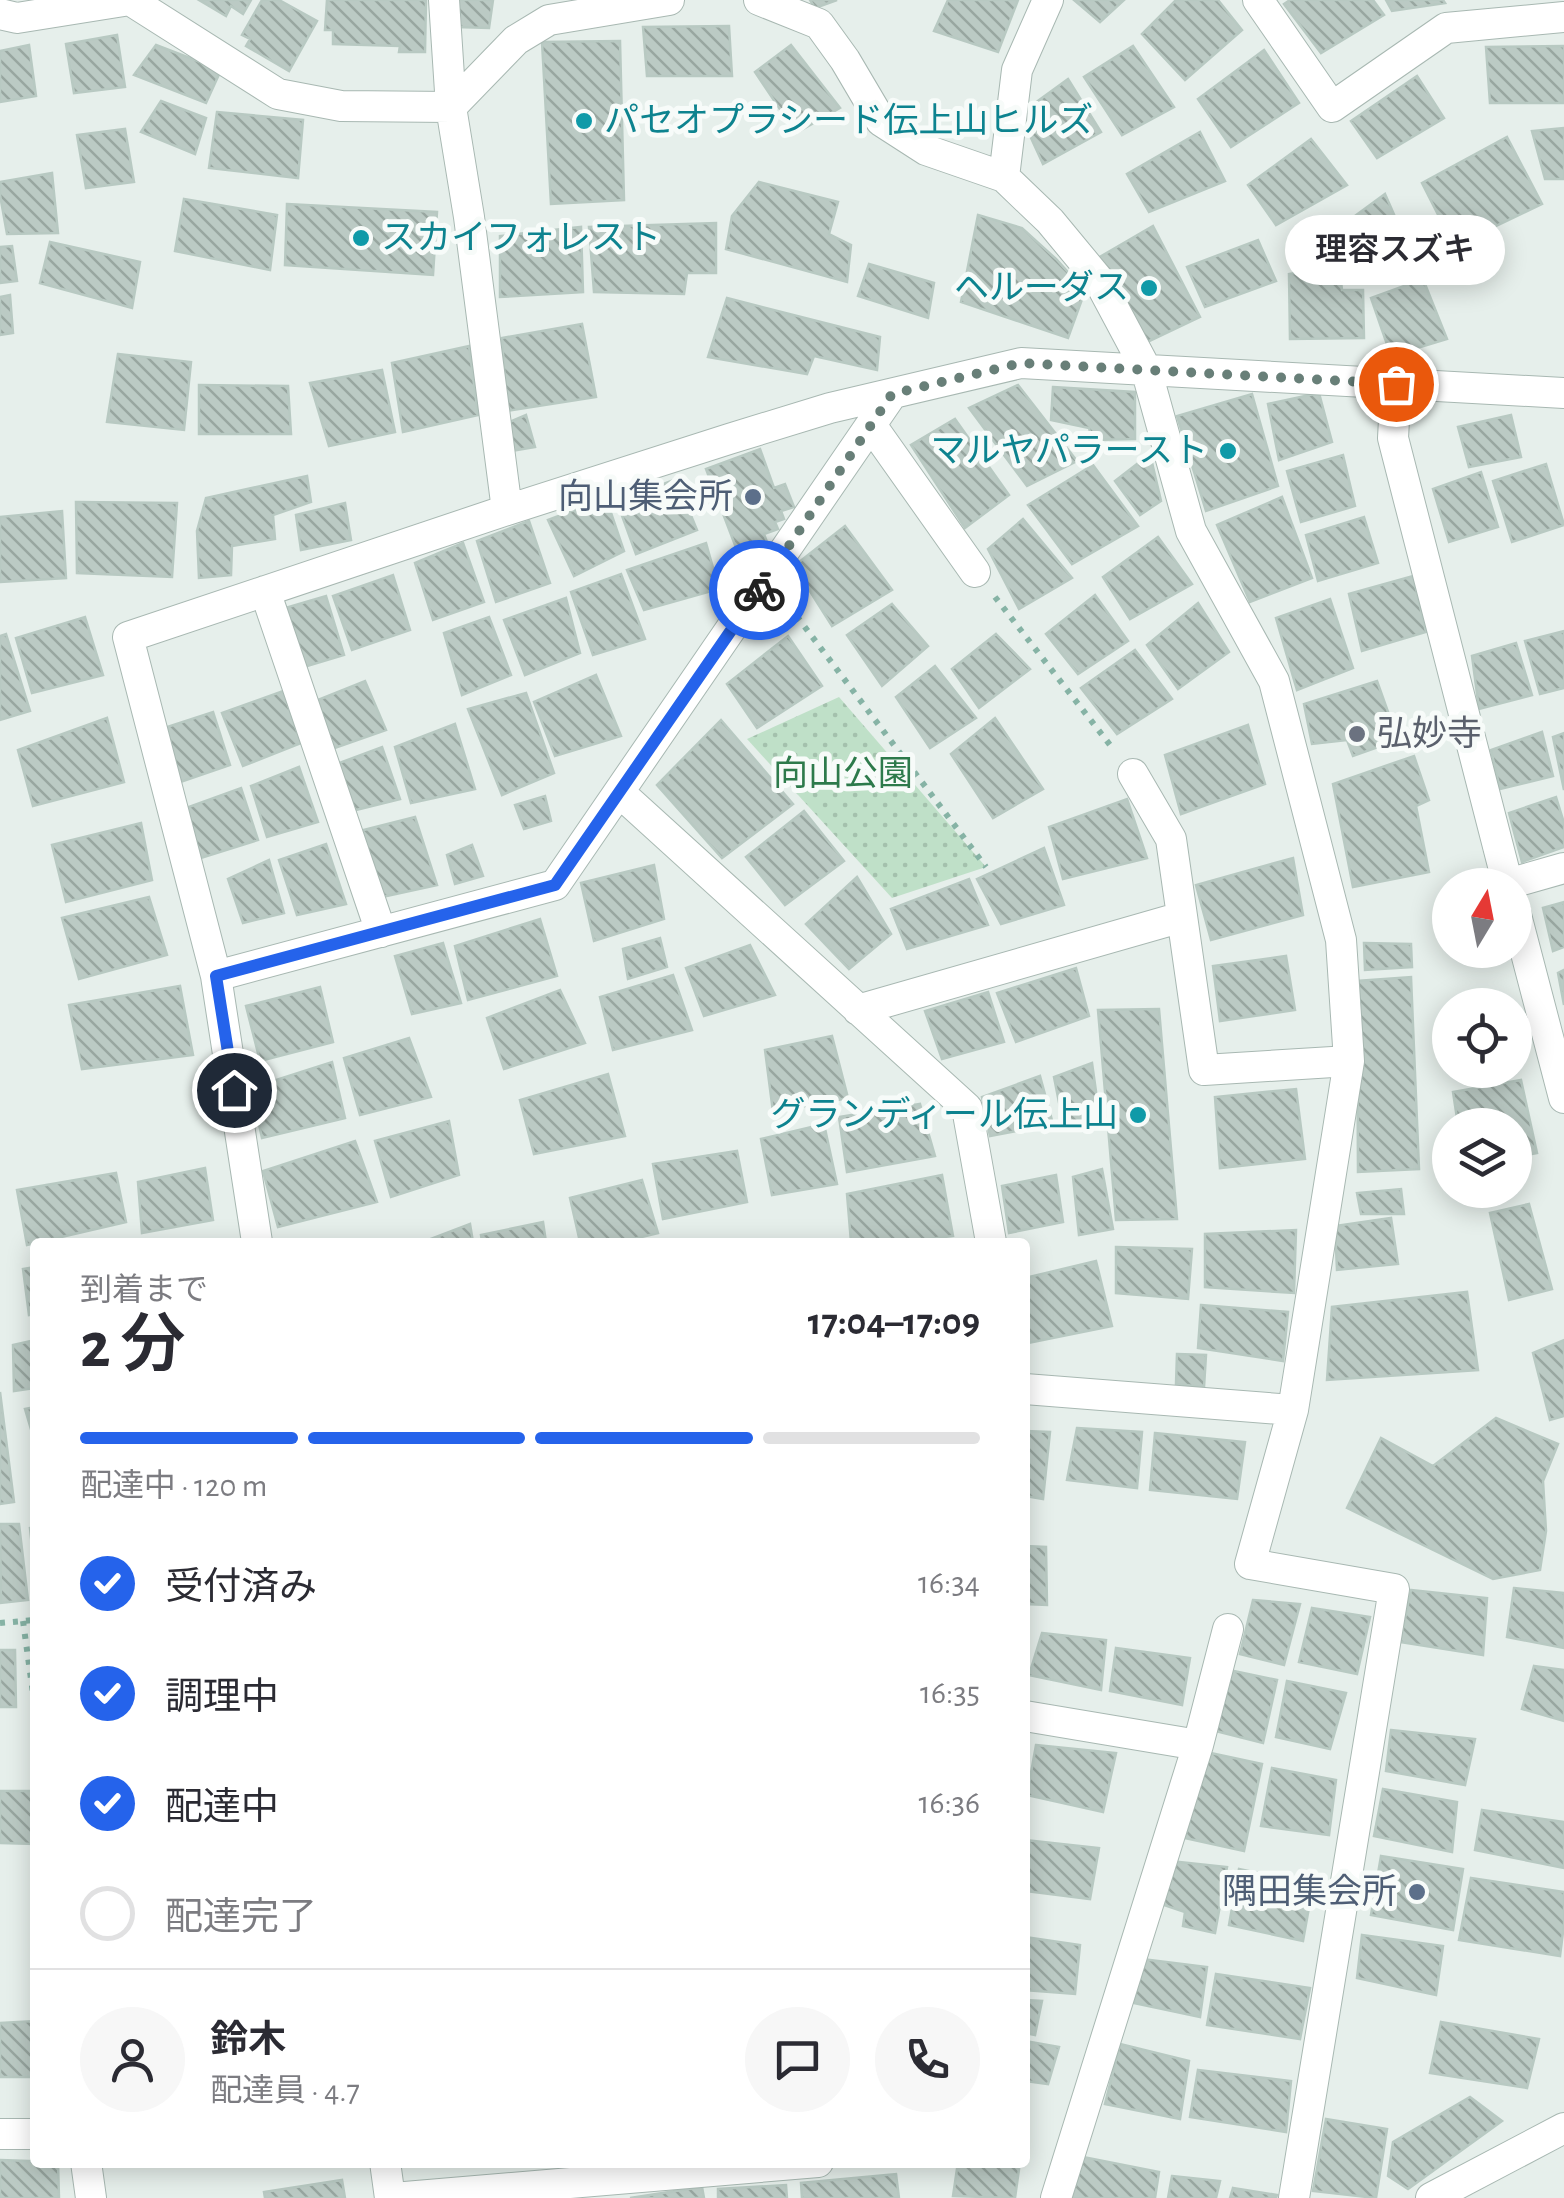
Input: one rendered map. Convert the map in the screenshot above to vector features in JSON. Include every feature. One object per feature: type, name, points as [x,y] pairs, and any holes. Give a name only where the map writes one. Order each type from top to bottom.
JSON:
[{"type":"street","points":[[0,14],[16,18],[55,7],[130,0],[157,7],[278,94],[341,106],[451,107],[516,40],[549,20],[669,0]]},
{"type":"street","points":[[444,0],[451,107],[506,510]]},
{"type":"street","points":[[759,0],[819,24],[881,121],[926,150],[1004,177],[1050,221],[1098,278],[1146,370],[1191,531],[1274,681],[1341,940],[1349,1062],[1293,1410],[1250,1564],[1394,1589],[1294,2198]]},
{"type":"street","points":[[1004,177],[1017,70],[1048,0]]},
{"type":"street","points":[[1258,0],[1332,107],[1446,28],[1564,16]]},
{"type":"street","points":[[257,1238],[216,976],[128,637],[729,438],[830,408],[1021,363],[1564,393]]},
{"type":"street","points":[[1396,384],[1393,438],[1504,868]]},
{"type":"street","points":[[216,976],[555,885],[892,394]]},
{"type":"street","points":[[871,425],[974,572]]},
{"type":"street","points":[[265,592],[381,932]]},
{"type":"street","points":[[1133,774],[1171,839],[1204,1070],[1349,1062]]},
{"type":"street","points":[[620,792],[967,1108],[990,1238]]},
{"type":"street","points":[[1532,877],[1564,868]]},
{"type":"street","points":[[858,1010],[1182,917]]},
{"type":"street","points":[[1530,968],[1564,1098]]},
{"type":"street","points":[[1030,1389],[1293,1410]]},
{"type":"street","points":[[1056,2198],[1198,1745],[1228,1629]]},
{"type":"street","points":[[1030,1717],[1198,1745]]},
{"type":"street","points":[[1431,2198],[1564,2128]]},
{"type":"street","points":[[0,2134],[30,2134]]},
{"type":"street","points":[[87,2168],[91,2198]]},
{"type":"street","points":[[387,2168],[392,2198],[747,2168]]},
{"type":"path","points":[[974,572],[1133,774]]},
{"type":"path","points":[[768,577],[986,867]]},
{"type":"path","points":[[0,1623],[30,1620]]},
{"type":"path","points":[[22,1621],[30,1675]]},
{"type":"green space","name":"向山公園","points":[[839,697],[986,867],[892,898],[747,739]]},
{"type":"building","points":[[199,0],[251,0],[243,14],[231,6],[226,16]]},
{"type":"building","points":[[262,0],[279,0],[317,21],[289,71],[246,46],[250,39],[242,35]]},
{"type":"building","points":[[327,0],[426,0],[425,52],[399,52],[400,46],[333,44],[333,30],[325,30]]},
{"type":"building","points":[[455,0],[493,0],[489,28],[457,27]]},
{"type":"building","points":[[810,0],[837,0],[815,8]]},
{"type":"building","points":[[948,0],[1018,0],[998,52],[934,31]]},
{"type":"building","points":[[1074,0],[1124,0],[1100,22]]},
{"type":"building","points":[[1176,0],[1218,0],[1242,30],[1185,80],[1142,34]]},
{"type":"building","points":[[1290,0],[1373,0],[1384,15],[1321,53],[1284,4]]},
{"type":"building","points":[[1386,0],[1443,0],[1445,3],[1392,11]]},
{"type":"building","points":[[729,26],[732,76],[647,76],[643,27]]},
{"type":"building","points":[[117,35],[125,87],[74,93],[66,44]]},
{"type":"building","name":"パセオプラシード伝上山ヒルズ","points":[[620,41],[624,200],[551,204],[542,42]]},
{"type":"building","points":[[29,45],[36,96],[0,102],[0,51]]},
{"type":"building","points":[[156,45],[221,70],[206,103],[134,75]]},
{"type":"building","points":[[791,45],[840,108],[796,133],[755,72]]},
{"type":"building","points":[[1133,46],[1174,107],[1122,135],[1084,77]]},
{"type":"building","points":[[1564,46],[1564,103],[1490,103],[1486,47]]},
{"type":"building","points":[[1264,50],[1299,103],[1231,147],[1198,99]]},
{"type":"building","points":[[1417,76],[1444,118],[1377,158],[1351,121]]},
{"type":"building","points":[[1068,79],[1101,132],[1043,164],[1020,114]]},
{"type":"building","points":[[161,101],[206,118],[195,154],[141,132]]},
{"type":"building","points":[[217,112],[303,120],[298,178],[209,168]]},
{"type":"building","points":[[1564,128],[1564,179],[1545,179],[1532,131]]},
{"type":"building","points":[[125,129],[134,182],[86,188],[77,135]]},
{"type":"building","points":[[1200,132],[1225,181],[1149,212],[1127,174]]},
{"type":"building","points":[[1507,137],[1542,204],[1454,246],[1422,183]]},
{"type":"building","points":[[1311,139],[1347,185],[1276,225],[1248,185]]},
{"type":"building","points":[[52,173],[58,233],[7,234],[0,182]]},
{"type":"building","points":[[759,182],[838,202],[829,234],[851,245],[847,282],[726,249],[732,216]]},
{"type":"building","points":[[1385,194],[1414,260],[1361,280],[1336,230]]},
{"type":"building","points":[[184,199],[277,215],[270,270],[175,251]]},
{"type":"building","name":"スカイフォレスト","points":[[287,204],[437,212],[433,275],[285,265]]},
{"type":"building","points":[[978,215],[1022,228],[1085,291],[1068,338],[961,302]]},
{"type":"building","points":[[716,223],[716,273],[687,273],[684,294],[594,292],[589,227]]},
{"type":"building","name":"ヘルーダス","points":[[1153,226],[1200,317],[1145,343],[1098,258]]},
{"type":"building","points":[[581,227],[583,292],[500,297],[500,236]]},
{"type":"building","points":[[1258,240],[1276,281],[1205,307],[1187,267]]},
{"type":"building","points":[[50,242],[140,262],[132,308],[40,283]]},
{"type":"building","points":[[12,246],[17,281],[0,283],[0,247]]},
{"type":"building","points":[[869,264],[934,283],[928,318],[858,296]]},
{"type":"building","points":[[1339,266],[1342,290],[1363,290],[1364,338],[1290,339],[1289,274]]},
{"type":"building","points":[[1423,279],[1447,339],[1391,356],[1371,298]]},
{"type":"building","points":[[10,295],[13,333],[0,335],[0,297]]},
{"type":"building","points":[[727,298],[880,337],[877,370],[814,356],[807,374],[708,357]]},
{"type":"building","points":[[582,324],[596,397],[507,411],[502,338]]},
{"type":"building","points":[[469,346],[478,415],[403,432],[392,363]]},
{"type":"building","points":[[118,354],[191,362],[184,430],[107,422]]},
{"type":"building","points":[[382,370],[395,432],[329,446],[310,383]]},
{"type":"building","points":[[199,385],[288,386],[291,434],[199,434]]},
{"type":"building","points":[[1018,385],[1077,461],[1027,486],[969,408]]},
{"type":"building","points":[[1053,387],[1135,392],[1135,439],[1092,440],[1089,428],[1051,420]]},
{"type":"building","points":[[1319,393],[1332,442],[1279,460],[1268,404]]},
{"type":"building","name":"マルヤパラースト","points":[[1252,394],[1278,486],[1206,511],[1177,416]]},
{"type":"building","points":[[526,415],[535,447],[511,451],[505,424]]},
{"type":"building","points":[[1511,415],[1521,457],[1469,467],[1458,427]]},
{"type":"building","points":[[955,419],[1009,495],[965,528],[911,445]]},
{"type":"building","name":"向山集会所","points":[[760,449],[774,488],[785,484],[794,507],[781,511],[784,519],[775,522],[778,529],[764,534],[767,542],[738,553],[706,469]]},
{"type":"building","points":[[1150,454],[1161,501],[1140,515],[1115,481]]},
{"type":"building","points":[[1343,455],[1355,506],[1301,522],[1287,471]]},
{"type":"building","points":[[1546,464],[1564,525],[1512,542],[1493,481]]},
{"type":"building","points":[[1093,465],[1138,526],[1072,564],[1028,505]]},
{"type":"building","points":[[1481,472],[1498,527],[1449,542],[1433,489]]},
{"type":"building","points":[[307,476],[311,502],[273,515],[275,539],[232,546],[231,575],[199,578],[197,531],[206,498]]},
{"type":"building","points":[[676,479],[697,530],[636,554],[617,502]]},
{"type":"building","points":[[1282,497],[1312,578],[1250,602],[1217,525]]},
{"type":"building","points":[[606,498],[624,551],[574,576],[548,520]]},
{"type":"building","points":[[76,502],[177,503],[172,577],[77,573]]},
{"type":"building","points":[[345,503],[351,540],[301,550],[296,515]]},
{"type":"building","points":[[62,511],[66,578],[0,582],[0,517]]},
{"type":"building","points":[[1364,517],[1378,563],[1318,581],[1306,535]]},
{"type":"building","points":[[1023,519],[1072,578],[1019,609],[988,549]]},
{"type":"building","points":[[529,521],[550,583],[496,602],[477,541]]},
{"type":"building","points":[[845,526],[892,590],[832,626],[794,566]]},
{"type":"building","points":[[1158,537],[1192,584],[1130,619],[1103,577]]},
{"type":"building","points":[[463,543],[484,602],[433,620],[415,563]]},
{"type":"building","points":[[706,543],[719,589],[644,610],[627,570]]},
{"type":"building","points":[[621,574],[645,639],[593,655],[571,592]]},
{"type":"building","points":[[393,575],[410,630],[352,650],[333,596]]},
{"type":"building","points":[[1413,576],[1426,632],[1362,651],[1349,594]]},
{"type":"building","points":[[1095,595],[1128,641],[1078,674],[1046,634]]},
{"type":"building","points":[[326,596],[344,655],[304,667],[285,608]]},
{"type":"building","points":[[566,598],[580,653],[525,675],[504,620]]},
{"type":"building","points":[[1330,599],[1353,668],[1297,690],[1276,618]]},
{"type":"building","points":[[1198,603],[1229,652],[1178,689],[1147,645]]},
{"type":"building","points":[[892,604],[928,646],[882,686],[847,635]]},
{"type":"building","points":[[85,617],[103,675],[32,693],[16,638]]},
{"type":"building","points":[[489,617],[511,675],[462,695],[444,633]]},
{"type":"building","points":[[1564,631],[1564,688],[1540,694],[1525,641]]},
{"type":"building","points":[[6,634],[30,711],[0,720],[0,636]]},
{"type":"building","points":[[996,634],[1030,669],[979,708],[952,669]]},
{"type":"building","points":[[788,636],[822,686],[757,728],[727,684]]},
{"type":"building","points":[[1516,643],[1532,695],[1479,709],[1472,656]]},
{"type":"building","points":[[1135,650],[1172,699],[1117,734],[1081,688]]},
{"type":"building","points":[[935,666],[976,718],[930,748],[896,697]]},
{"type":"building","points":[[596,675],[621,736],[555,756],[534,702]]},
{"type":"building","points":[[365,681],[386,730],[332,749],[313,702]]},
{"type":"building","points":[[1377,681],[1398,740],[1353,756],[1347,740],[1312,744],[1304,704]]},
{"type":"building","points":[[283,691],[301,743],[243,766],[222,713]]},
{"type":"building","points":[[526,693],[554,773],[502,795],[468,709]]},
{"type":"building","points":[[213,712],[230,765],[180,782],[167,727]]},
{"type":"building","points":[[107,718],[124,782],[33,806],[18,750]]},
{"type":"building","points":[[995,718],[1043,789],[993,818],[951,754]]},
{"type":"building","points":[[721,720],[793,804],[722,858],[657,785]]},
{"type":"building","points":[[455,724],[475,789],[411,803],[395,747]]},
{"type":"building","points":[[1248,725],[1265,784],[1181,814],[1165,755]]},
{"type":"building","points":[[1542,732],[1553,776],[1500,789],[1491,750]]},
{"type":"building","points":[[1564,733],[1564,790],[1553,737]]},
{"type":"building","points":[[382,747],[400,799],[348,812],[334,765]]},
{"type":"building","points":[[1414,756],[1429,800],[1416,806],[1429,872],[1353,887],[1333,784]]},
{"type":"building","points":[[299,767],[318,822],[267,837],[251,786]]},
{"type":"building","points":[[241,788],[258,840],[201,858],[186,808]]},
{"type":"building","points":[[545,796],[551,821],[524,829],[515,805]]},
{"type":"building","points":[[1556,797],[1564,823],[1564,847],[1522,862],[1509,813]]},
{"type":"building","points":[[1127,799],[1147,858],[1063,879],[1049,827]]},
{"type":"building","points":[[804,811],[844,861],[785,905],[746,857]]},
{"type":"building","points":[[415,817],[437,885],[382,897],[360,831]]},
{"type":"building","points":[[141,823],[152,880],[66,902],[52,845]]},
{"type":"building","points":[[326,844],[346,904],[297,915],[279,860]]},
{"type":"building","points":[[472,845],[483,876],[455,884],[447,855]]},
{"type":"building","points":[[1044,848],[1064,905],[1001,924],[977,879]]},
{"type":"building","points":[[1293,858],[1303,915],[1211,940],[1196,885]]},
{"type":"building","points":[[269,860],[284,913],[243,923],[228,879]]},
{"type":"building","points":[[654,865],[664,919],[594,941],[581,883]]},
{"type":"building","points":[[857,877],[891,934],[849,969],[806,924]]},
{"type":"building","points":[[969,879],[988,925],[907,949],[891,909]]},
{"type":"building","points":[[149,897],[167,955],[79,979],[62,918]]},
{"type":"building","points":[[1564,902],[1564,947],[1553,951],[1543,908]]},
{"type":"building","points":[[540,919],[557,976],[468,1000],[455,946]]},
{"type":"building","points":[[660,938],[667,967],[628,979],[623,949]]},
{"type":"building","points":[[443,943],[461,1003],[412,1014],[395,956]]},
{"type":"building","points":[[1364,943],[1411,944],[1412,967],[1365,970]]},
{"type":"building","points":[[750,945],[775,995],[704,1016],[686,968]]},
{"type":"building","points":[[1286,956],[1295,1010],[1220,1021],[1213,966]]},
{"type":"building","points":[[1076,968],[1089,1016],[1016,1042],[997,993]]},
{"type":"building","points":[[1564,970],[1564,1005],[1558,973]]},
{"type":"building","points":[[673,975],[692,1030],[613,1050],[600,997]]},
{"type":"building","points":[[1411,977],[1419,1169],[1358,1172],[1357,981]]},
{"type":"building","points":[[180,986],[193,1055],[82,1069],[69,1005]]},
{"type":"building","points":[[320,987],[333,1042],[260,1061],[246,1006]]},
{"type":"building","points":[[560,990],[585,1043],[504,1069],[487,1018]]},
{"type":"building","points":[[988,992],[1004,1042],[942,1059],[925,1011]]},
{"type":"building","name":"グランディール伝上山","points":[[1159,1009],[1177,1219],[1116,1220],[1098,1010]]},
{"type":"building","points":[[832,1036],[848,1098],[773,1112],[765,1050]]},
{"type":"building","points":[[409,1038],[431,1097],[360,1115],[344,1058]]},
{"type":"building","points":[[332,1062],[345,1118],[262,1138],[251,1088]]},
{"type":"building","points":[[1092,1063],[1100,1120],[1064,1128],[1054,1077]]},
{"type":"building","points":[[608,1074],[625,1136],[534,1154],[520,1100]]},
{"type":"building","points":[[1040,1076],[1053,1124],[990,1136],[982,1097]]},
{"type":"building","points":[[1523,1088],[1527,1108],[1455,1108],[1453,1092]]},
{"type":"building","points":[[1296,1089],[1305,1159],[1220,1168],[1215,1097]]},
{"type":"building","points":[[920,1104],[935,1156],[847,1172],[839,1117]]},
{"type":"building","points":[[449,1121],[459,1175],[391,1197],[375,1141]]},
{"type":"building","points":[[824,1124],[837,1184],[772,1195],[761,1139]]},
{"type":"building","points":[[355,1141],[377,1202],[278,1227],[263,1171]]},
{"type":"building","points":[[737,1151],[747,1202],[663,1219],[653,1164]]},
{"type":"building","points":[[205,1168],[213,1220],[142,1233],[138,1182]]},
{"type":"building","points":[[1102,1169],[1113,1229],[1079,1235],[1073,1177]]},
{"type":"building","points":[[116,1173],[126,1222],[57,1238],[30,1238],[27,1245],[17,1190]]},
{"type":"building","points":[[942,1175],[953,1236],[851,1238],[847,1194]]},
{"type":"building","points":[[1056,1175],[1063,1222],[1009,1233],[1002,1186]]},
{"type":"building","points":[[642,1180],[658,1233],[637,1238],[579,1238],[570,1198]]},
{"type":"building","points":[[1401,1189],[1404,1214],[1361,1214],[1357,1193]]},
{"type":"building","points":[[1530,1208],[1552,1289],[1509,1300],[1490,1213]]},
{"type":"building","points":[[1391,1218],[1398,1264],[1337,1270],[1335,1226]]},
{"type":"building","points":[[543,1222],[545,1238],[481,1238],[481,1235]]},
{"type":"building","points":[[470,1224],[472,1238],[433,1238]]},
{"type":"building","points":[[1296,1230],[1294,1293],[1205,1287],[1205,1234]]},
{"type":"building","points":[[1116,1247],[1192,1249],[1188,1299],[1116,1293]]},
{"type":"building","points":[[1096,1261],[1112,1326],[1030,1343],[1030,1277]]},
{"type":"building","points":[[30,1268],[29,1315],[23,1269]]},
{"type":"building","points":[[1467,1292],[1478,1370],[1327,1380],[1332,1307]]},
{"type":"building","points":[[1201,1305],[1288,1312],[1283,1361],[1198,1348]]},
{"type":"building","points":[[1564,1340],[1564,1416],[1550,1420],[1533,1353]]},
{"type":"building","points":[[30,1341],[30,1389],[14,1391],[13,1345]]},
{"type":"building","points":[[1177,1354],[1206,1355],[1204,1387],[1176,1384]]},
{"type":"building","points":[[0,1392],[14,1502],[0,1504]]},
{"type":"building","points":[[1496,1418],[1558,1444],[1543,1481],[1546,1531],[1540,1570],[1493,1579],[1347,1508],[1381,1438],[1433,1466]]},
{"type":"building","points":[[1077,1428],[1142,1432],[1137,1488],[1067,1480]]},
{"type":"building","points":[[1030,1431],[1050,1432],[1043,1499],[1030,1497]]},
{"type":"building","points":[[1155,1433],[1245,1442],[1237,1499],[1150,1490]]},
{"type":"building","points":[[0,1524],[19,1524],[28,1600],[1,1603]]},
{"type":"building","points":[[1030,1546],[1046,1547],[1047,1605],[1030,1604]]},
{"type":"building","points":[[1514,1588],[1564,1593],[1564,1648],[1507,1637]]},
{"type":"building","points":[[1411,1590],[1487,1598],[1483,1655],[1400,1642]]},
{"type":"building","points":[[1253,1600],[1300,1604],[1284,1665],[1240,1654]]},
{"type":"building","points":[[1312,1608],[1370,1617],[1357,1674],[1299,1662]]},
{"type":"building","points":[[1042,1633],[1106,1640],[1101,1690],[1030,1675]]},
{"type":"building","points":[[1116,1648],[1190,1658],[1182,1705],[1110,1691]]},
{"type":"building","points":[[0,1650],[15,1650],[16,1707],[0,1707]]},
{"type":"building","points":[[1534,1666],[1564,1670],[1564,1721],[1522,1709]]},
{"type":"building","points":[[1229,1670],[1277,1680],[1263,1743],[1212,1730]]},
{"type":"building","points":[[1287,1681],[1346,1693],[1330,1749],[1276,1737]]},
{"type":"building","points":[[1391,1730],[1475,1739],[1465,1785],[1386,1771]]},
{"type":"building","points":[[1036,1745],[1116,1753],[1103,1812],[1030,1796]]},
{"type":"building","points":[[1206,1752],[1262,1764],[1244,1851],[1185,1838]]},
{"type":"building","points":[[1272,1768],[1336,1780],[1329,1835],[1261,1826]]},
{"type":"building","points":[[1383,1789],[1457,1802],[1452,1852],[1374,1836]]},
{"type":"building","points":[[0,1791],[30,1791],[30,1844],[0,1843]]},
{"type":"building","points":[[1482,1810],[1564,1822],[1564,1868],[1475,1850]]},
{"type":"building","points":[[1030,1841],[1099,1848],[1090,1899],[1030,1892]]},
{"type":"building","name":"隅田集会所","points":[[1381,1856],[1463,1869],[1453,1930],[1371,1915]]},
{"type":"building","points":[[1170,1861],[1227,1867],[1215,1933],[1183,1926],[1185,1912],[1155,1902]]},
{"type":"building","points":[[1239,1869],[1313,1885],[1303,1941],[1229,1925]]},
{"type":"building","points":[[1471,1878],[1564,1892],[1560,1956],[1459,1940]]},
{"type":"building","points":[[1362,1935],[1443,1946],[1436,1995],[1357,1978]]},
{"type":"building","points":[[1030,1938],[1080,1945],[1075,1994],[1030,1990]]},
{"type":"building","points":[[1142,1959],[1207,1967],[1200,2017],[1134,2003]]},
{"type":"building","points":[[1216,1974],[1310,1988],[1300,2039],[1207,2025]]},
{"type":"building","points":[[1030,2000],[1042,2001],[1035,2035],[1030,2034]]},
{"type":"building","points":[[30,2021],[30,2077],[0,2077],[0,2023]]},
{"type":"building","points":[[1441,2022],[1539,2039],[1527,2088],[1430,2073]]},
{"type":"building","points":[[1030,2042],[1059,2047],[1048,2084],[1030,2082]]},
{"type":"building","points":[[1120,2044],[1189,2061],[1180,2119],[1105,2104]]},
{"type":"building","points":[[1198,2070],[1291,2081],[1286,2132],[1190,2117]]},
{"type":"building","points":[[1470,2097],[1502,2121],[1408,2189],[1388,2176],[1393,2142]]},
{"type":"building","points":[[1326,2119],[1387,2129],[1376,2198],[1313,2191]]},
{"type":"building","points":[[1083,2157],[1159,2172],[1155,2198],[1072,2198]]},
{"type":"building","points":[[0,2160],[30,2161],[30,2168],[58,2168],[59,2198],[0,2198]]},
{"type":"building","points":[[957,2168],[1019,2168],[1015,2198],[953,2196]]},
{"type":"building","points":[[896,2174],[899,2198],[802,2198],[801,2183]]},
{"type":"building","points":[[1172,2176],[1220,2181],[1216,2198],[1168,2198]]},
{"type":"building","points":[[342,2180],[345,2198],[265,2198],[264,2192]]},
{"type":"building","points":[[786,2185],[787,2198],[718,2198],[718,2189]]},
{"type":"building","points":[[702,2187],[704,2198],[630,2198]]},
{"type":"building","points":[[1233,2188],[1277,2195],[1230,2198]]},
{"type":"way so far","points":[[759,590],[892,394],[1021,363],[1396,384]]},
{"type":"place","name":"パセオプラシード伝上山ヒルズ","points":[[584,121]]},
{"type":"place","name":"スカイフォレスト","points":[[361,238]]},
{"type":"place","name":"ヘルーダス","points":[[1149,288]]},
{"type":"place","name":"理容スズキ","points":[[1396,384]]},
{"type":"place","name":"マルヤパラースト","points":[[1228,451]]},
{"type":"place","name":"向山集会所","points":[[753,497]]},
{"type":"place","name":"弘妙寺","points":[[1357,734]]},
{"type":"place","name":"グランディール伝上山","points":[[1138,1115]]},
{"type":"place","name":"隅田集会所","points":[[1417,1892]]},
{"type":"route","points":[[234,1090],[216,976],[555,885],[759,590]]}]
